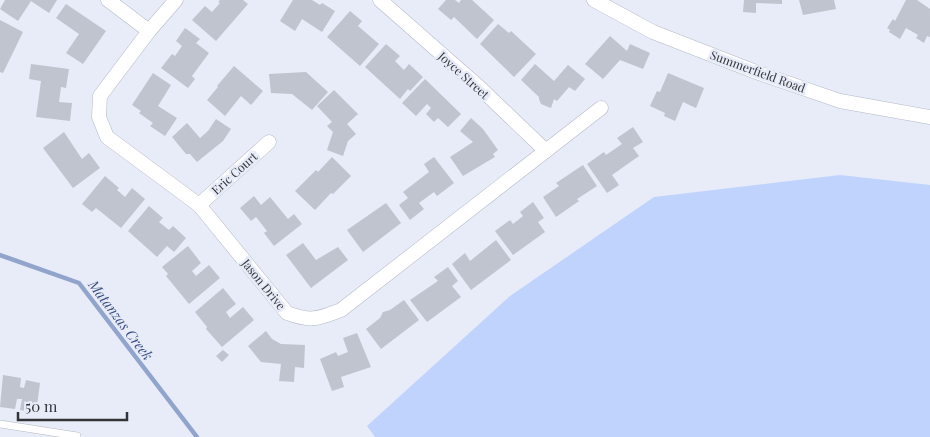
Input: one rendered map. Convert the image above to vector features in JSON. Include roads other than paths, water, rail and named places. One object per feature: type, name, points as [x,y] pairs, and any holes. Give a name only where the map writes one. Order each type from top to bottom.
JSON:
[{"type":"street","points":[[108,0],[149,31],[176,0]]},
{"type":"street","name":"Joyce Street","points":[[380,0],[479,87],[546,151]]},
{"type":"street","name":"Summerfield Road","points":[[594,0],[653,32],[756,72],[840,101],[930,116]]},
{"type":"street","name":"Jason Drive","points":[[149,31],[100,96],[99,117],[108,137],[199,205],[287,313],[305,320],[318,319],[341,310],[601,108]]},
{"type":"street","name":"Eric Court","points":[[199,205],[269,142]]},
{"type":"lane","points":[[0,424],[77,436]]},
{"type":"waterway","name":"Matanzas Creek","points":[[0,255],[79,283],[197,437]]}]
